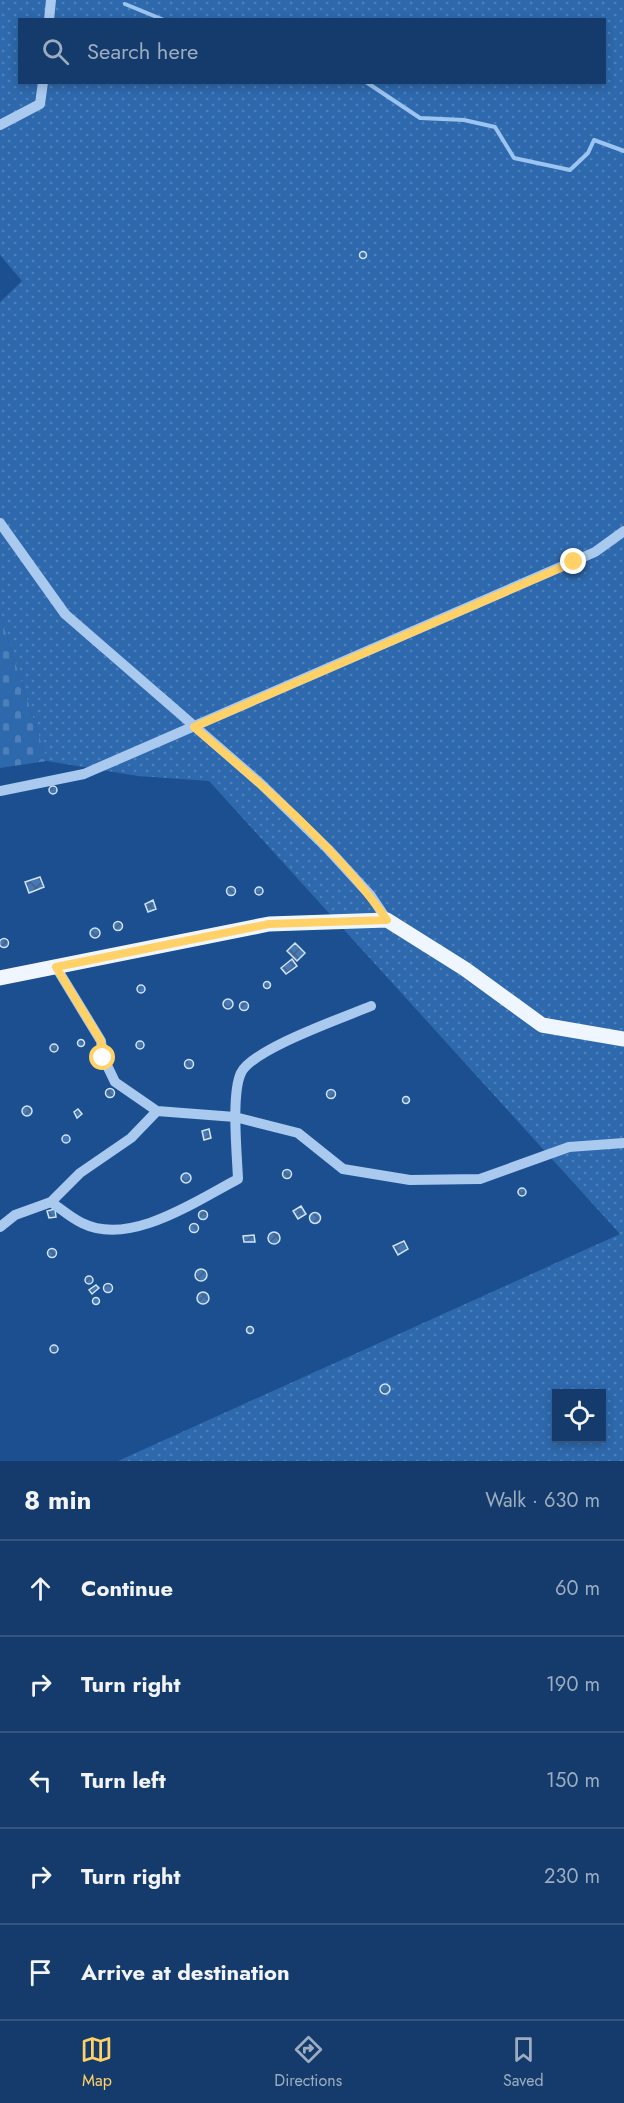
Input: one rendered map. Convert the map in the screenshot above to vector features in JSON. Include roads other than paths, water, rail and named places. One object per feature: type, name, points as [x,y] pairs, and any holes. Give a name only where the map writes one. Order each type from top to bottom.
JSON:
[{"type":"main road","points":[[0,978],[269,924],[387,920],[465,969],[542,1025],[624,1039]]},
{"type":"street","points":[[49,18],[51,0]]},
{"type":"street","points":[[0,125],[40,104],[42,84]]},
{"type":"street","points":[[0,523],[65,614],[260,783],[328,849],[371,896],[387,920]]},
{"type":"street","points":[[0,791],[84,774],[595,552],[624,531]]},
{"type":"street","points":[[56,967],[101,1041],[103,1058],[115,1082],[157,1111],[235,1117],[298,1132],[343,1169],[410,1180],[480,1179],[570,1147],[624,1143]]},
{"type":"street","points":[[51,1202],[83,1224],[121,1230],[152,1224],[238,1179],[235,1117],[241,1072],[261,1053],[371,1006]]},
{"type":"street","points":[[0,1227],[15,1215],[51,1202],[80,1173],[131,1138],[157,1111]]},
{"type":"street","points":[[0,1211],[15,1215]]},
{"type":"waterway","points":[[125,4],[159,18]]},
{"type":"waterway","points":[[369,84],[420,118],[464,120],[495,127],[514,158],[570,170],[588,153],[594,140],[624,151]]}]
